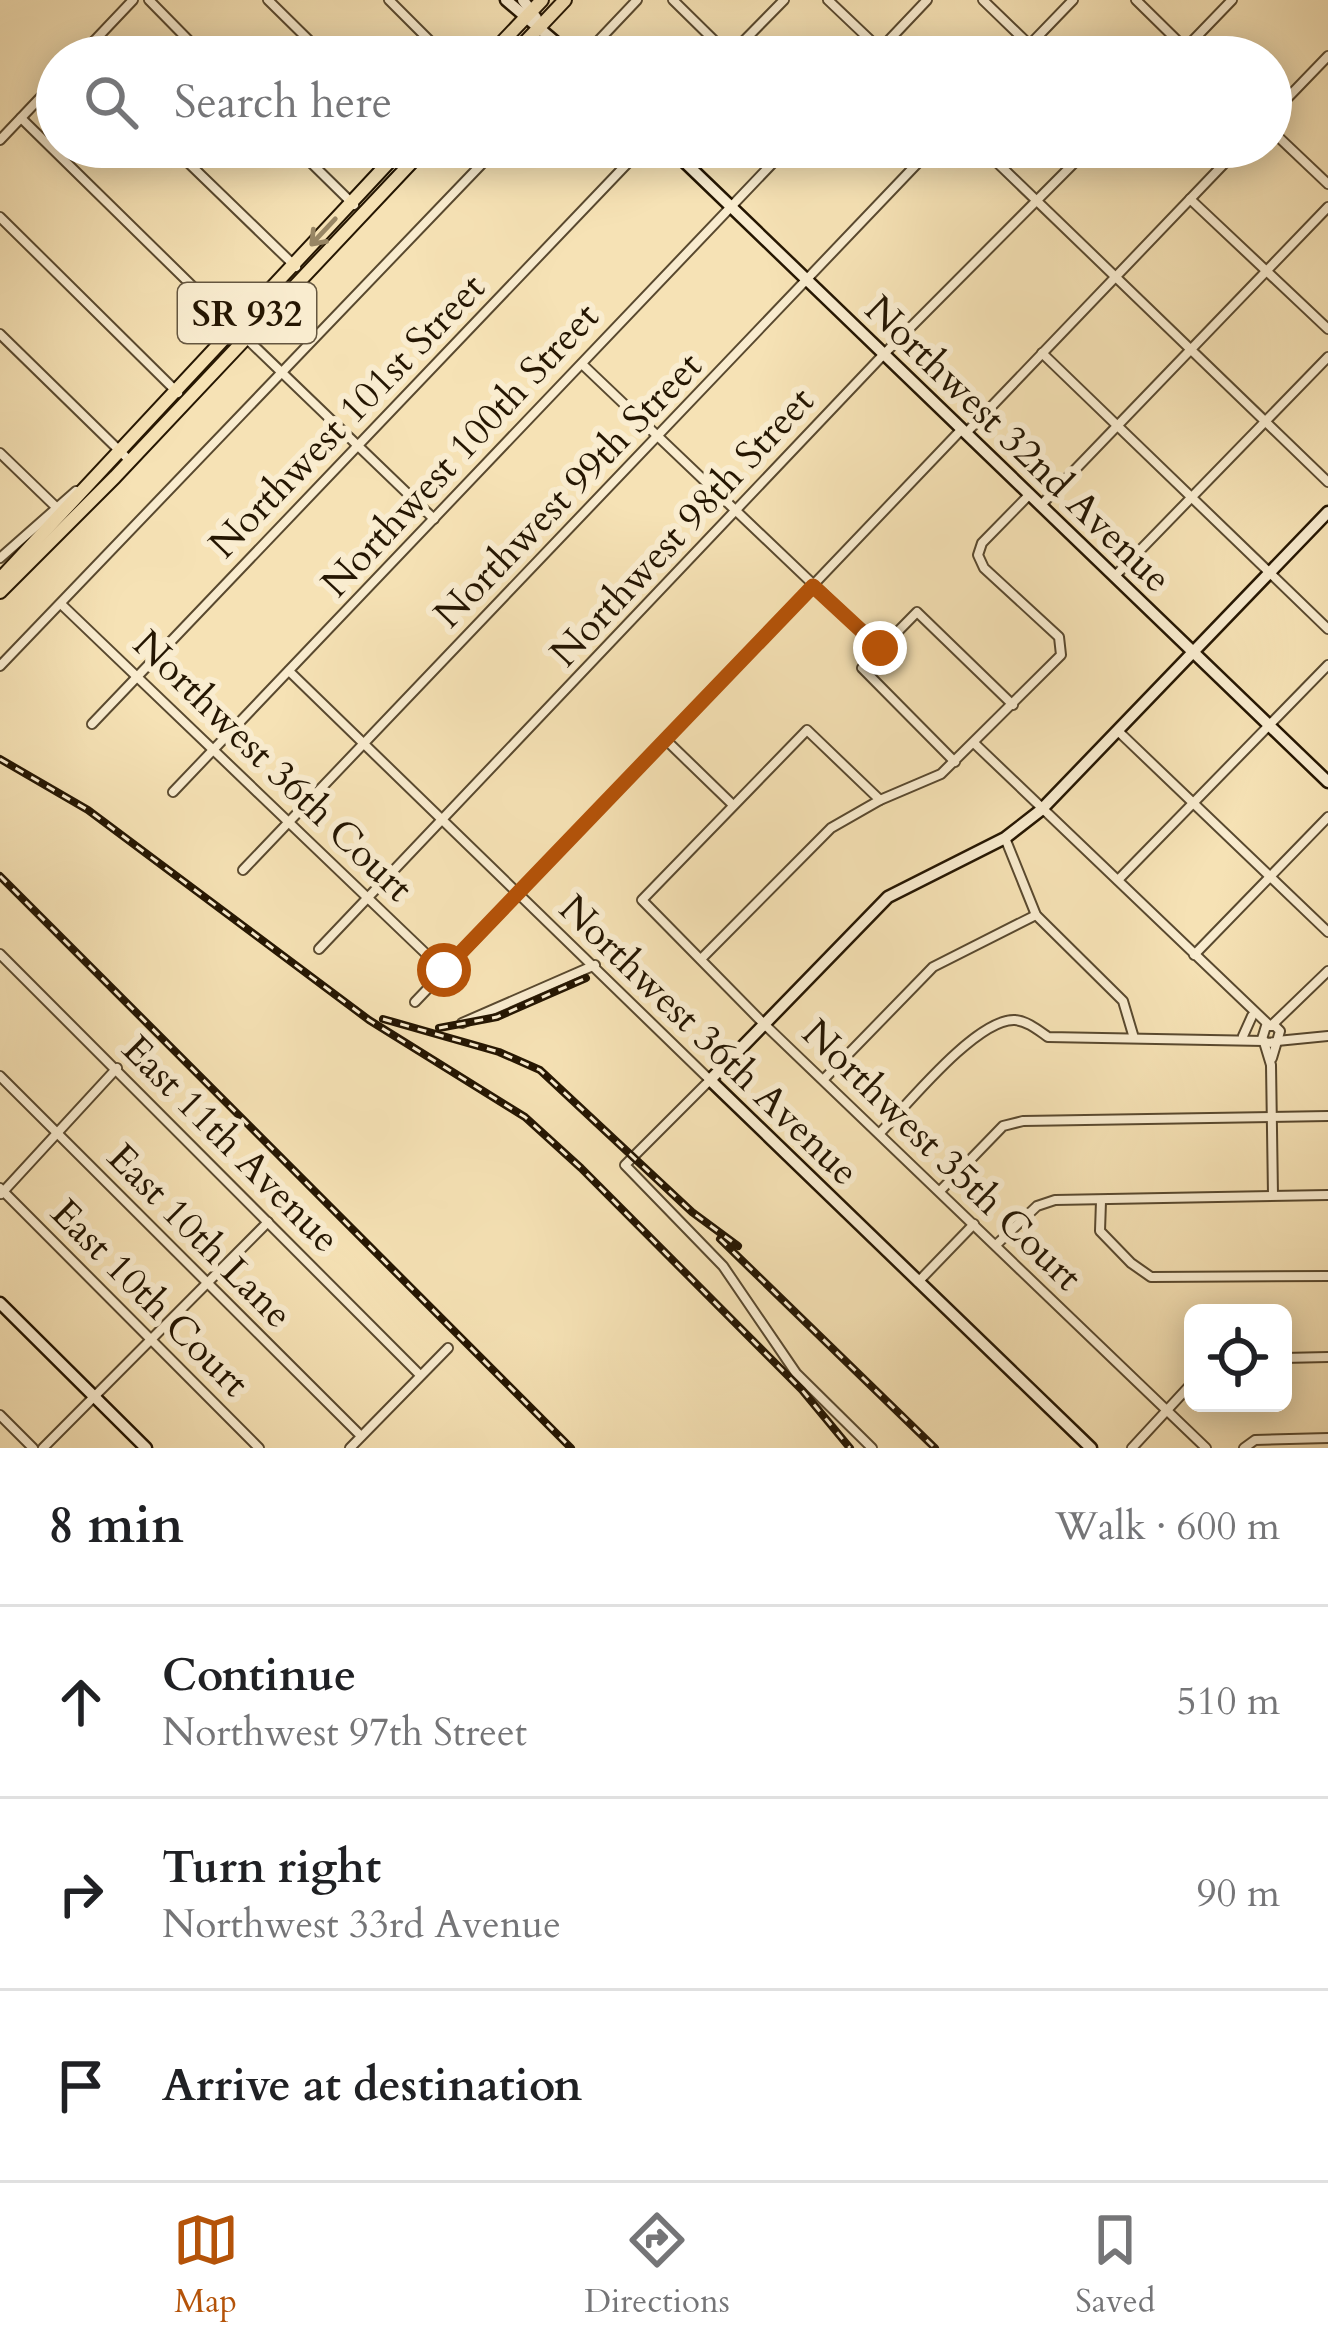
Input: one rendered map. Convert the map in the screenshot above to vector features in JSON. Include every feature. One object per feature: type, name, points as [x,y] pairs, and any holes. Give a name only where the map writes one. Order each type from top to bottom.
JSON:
[{"type":"main road","points":[[531,36],[565,0]]},
{"type":"main road","points":[[506,36],[531,7]]},
{"type":"main road","name":"SR 932","points":[[0,579],[383,168]]},
{"type":"main road","name":"SR 932","points":[[0,592],[130,461],[404,168]]},
{"type":"main road","points":[[246,338],[246,322],[264,294]]},
{"type":"main road","points":[[216,370],[234,327]]},
{"type":"street","points":[[99,36],[133,0]]},
{"type":"street","points":[[148,0],[185,36]]},
{"type":"street","points":[[268,0],[305,36]]},
{"type":"street","points":[[389,0],[425,36]]},
{"type":"street","points":[[506,0],[531,7],[551,36]]},
{"type":"street","points":[[603,36],[637,0]]},
{"type":"street","points":[[673,0],[709,36]]},
{"type":"street","points":[[750,36],[784,0]]},
{"type":"street","points":[[828,0],[862,36]]},
{"type":"street","points":[[897,36],[928,0]]},
{"type":"street","points":[[983,0],[1020,36]]},
{"type":"street","points":[[1038,36],[1073,0]]},
{"type":"street","points":[[1136,0],[1173,36]]},
{"type":"street","points":[[1197,36],[1232,0]]},
{"type":"street","points":[[1292,93],[1328,56]]},
{"type":"street","points":[[0,140],[36,102]]},
{"type":"street","points":[[21,118],[36,133]]},
{"type":"street","points":[[1292,150],[1328,184]]},
{"type":"street","points":[[72,168],[234,327]]},
{"type":"street","points":[[194,168],[305,275]]},
{"type":"street","points":[[316,168],[363,214]]},
{"type":"street","points":[[0,667],[478,168]]},
{"type":"street","name":"Northwest 101st Street","points":[[92,724],[623,168]]},
{"type":"street","name":"Northwest 32nd Avenue","points":[[691,168],[1328,782]]},
{"type":"street","name":"Northwest 100th Street","points":[[173,793],[768,168]]},
{"type":"street","name":"Northwest 99th Street","points":[[243,870],[913,168]]},
{"type":"street","points":[[1004,168],[1328,482]]},
{"type":"street","name":"Northwest 98th Street","points":[[319,949],[884,354],[1067,168]]},
{"type":"street","points":[[415,1002],[1220,168]]},
{"type":"street","points":[[1190,199],[1328,329]]},
{"type":"street","points":[[1041,505],[1328,207]]},
{"type":"street","points":[[0,217],[187,401]]},
{"type":"street","points":[[0,334],[130,461]]},
{"type":"street","points":[[246,338],[434,519]]},
{"type":"street","points":[[1042,353],[1328,629]]},
{"type":"street","points":[[1115,577],[1328,357]]},
{"type":"street","points":[[581,363],[880,648]]},
{"type":"street","points":[[0,453],[56,507]]},
{"type":"street","points":[[0,558],[91,479]]},
{"type":"street","points":[[701,959],[831,828],[941,774],[1060,655],[1059,637],[984,568],[978,555],[982,543],[1030,494]]},
{"type":"street","points":[[872,1448],[796,1373],[723,1266],[625,1165],[887,896],[1005,838],[1041,810],[1328,512]]},
{"type":"street","name":"Northwest 36th Court","points":[[62,604],[444,970]]},
{"type":"street","points":[[955,762],[862,668],[880,648],[917,612],[1013,705]]},
{"type":"street","points":[[1118,880],[1328,665]]},
{"type":"street","name":"Northwest 36th Avenue","points":[[289,671],[1091,1448]]},
{"type":"street","points":[[666,740],[733,805],[807,730],[880,800]]},
{"type":"street","points":[[1118,731],[1328,932]]},
{"type":"street","points":[[974,743],[1270,1034]]},
{"type":"street","name":"Northwest 35th Court","points":[[733,805],[642,900],[763,1023],[1205,1448]]},
{"type":"street","points":[[1193,955],[1328,817]]},
{"type":"street","points":[[1005,838],[1036,915],[1123,1001],[1134,1038]]},
{"type":"street","points":[[824,1079],[933,968],[1036,915]]},
{"type":"street","name":"East 11th Avenue","points":[[0,954],[420,1375]]},
{"type":"street","points":[[462,1023],[595,965]]},
{"type":"street","points":[[1273,1195],[1270,1034],[1328,971]]},
{"type":"street","points":[[1241,1037],[1250,1012]]},
{"type":"street","points":[[1284,1015],[1298,1037]]},
{"type":"street","points":[[880,1133],[980,1033],[1002,1021],[1021,1020],[1048,1036],[1328,1036]]},
{"type":"street","points":[[1,1192],[117,1068]]},
{"type":"street","name":"East 10th Lane","points":[[0,1076],[361,1436]]},
{"type":"street","points":[[940,1191],[1003,1126],[1023,1121],[1328,1117]]},
{"type":"street","name":"East 10th Court","points":[[1,1192],[260,1448]]},
{"type":"street","points":[[996,1246],[1037,1206],[1055,1200],[1328,1195]]},
{"type":"street","points":[[1101,1202],[1100,1231],[1151,1277],[1328,1276]]},
{"type":"street","points":[[43,1448],[268,1222]]},
{"type":"street","points":[[918,1282],[974,1224]]},
{"type":"street","points":[[0,1304],[146,1448]]},
{"type":"street","points":[[350,1448],[448,1348]]},
{"type":"street","points":[[1292,1358],[1328,1357]]},
{"type":"street","points":[[1132,1448],[1184,1392]]},
{"type":"street","points":[[0,1415],[33,1448]]},
{"type":"street","points":[[1244,1448],[1255,1440],[1328,1438]]},
{"type":"railway","points":[[0,759],[88,810],[369,1020],[525,1117],[802,1390],[850,1448]]},
{"type":"railway","points":[[0,876],[571,1448]]},
{"type":"railway","points":[[439,1028],[497,1017],[586,978]]},
{"type":"railway","points":[[383,1019],[499,1052],[540,1070],[692,1212],[738,1246]]},
{"type":"railway","points":[[720,1239],[935,1448]]},
{"type":"route","points":[[444,970],[813,586],[880,648]]}]
